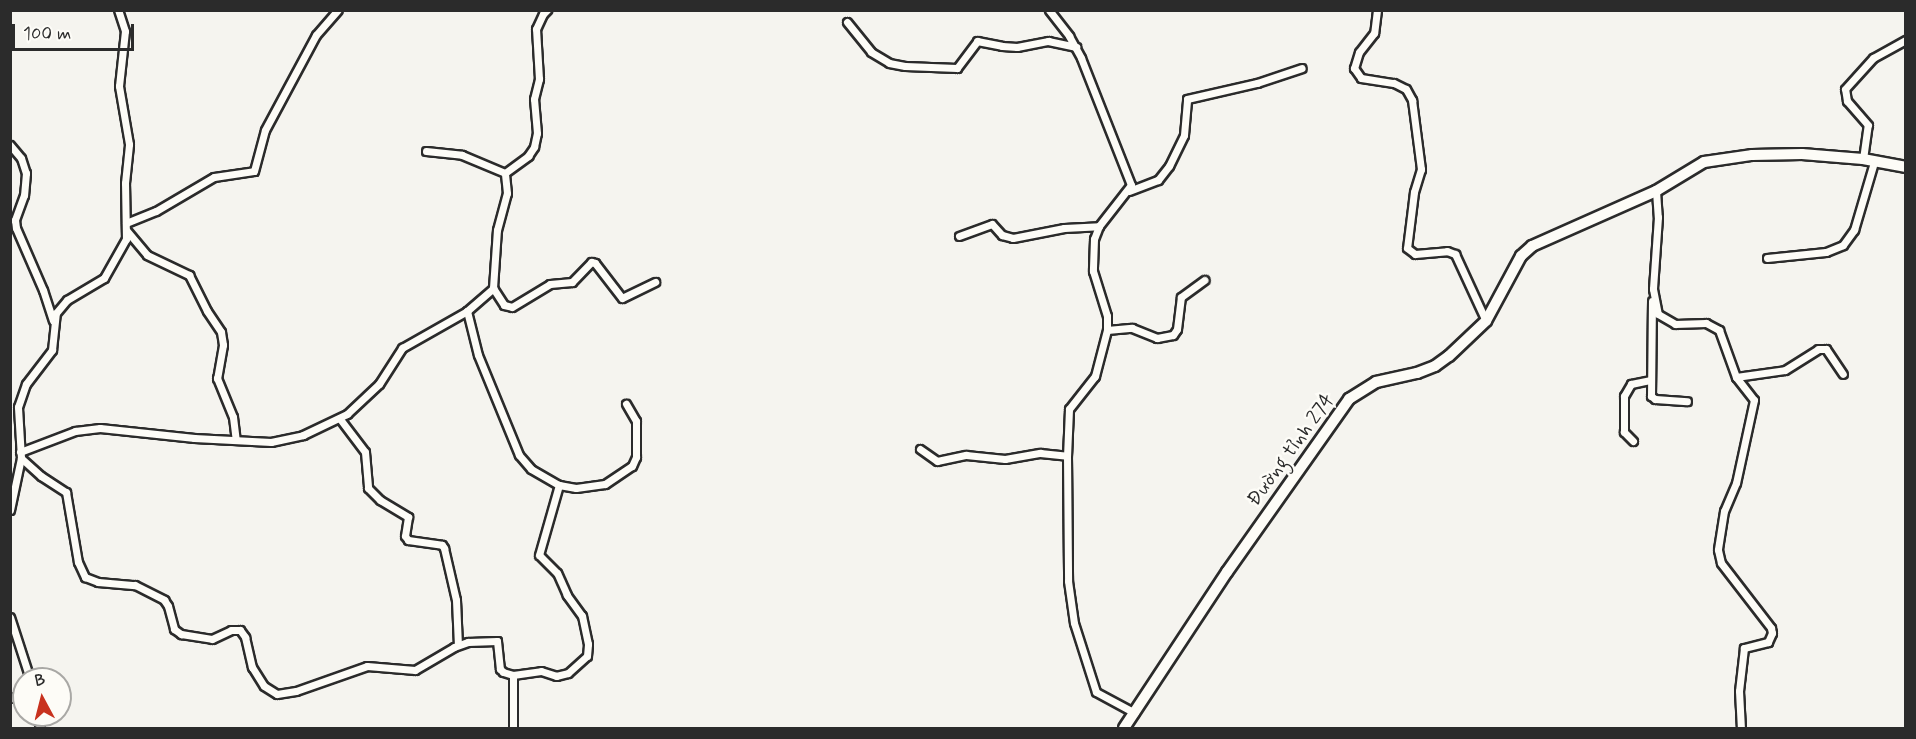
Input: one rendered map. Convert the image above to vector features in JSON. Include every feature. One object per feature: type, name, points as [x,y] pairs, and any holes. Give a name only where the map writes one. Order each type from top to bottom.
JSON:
[{"type":"main road","name":"Đường tỉnh 274","points":[[1124,729],[1227,572],[1349,399],[1376,382],[1435,366],[1486,321],[1521,256],[1532,246],[1656,190],[1704,162],[1720,158],[1802,154],[1869,160],[1905,167]]},
{"type":"street","points":[[10,510],[21,455],[14,420],[21,394],[51,350],[53,322],[61,304],[104,278],[124,247],[126,227],[124,183],[129,144],[118,77],[125,31],[118,10]]},
{"type":"street","points":[[126,227],[214,177],[254,171],[265,130],[316,35],[338,10]]},
{"type":"street","points":[[505,172],[528,156],[534,147],[537,133],[534,99],[539,79],[536,29],[547,10]]},
{"type":"street","points":[[1048,10],[1076,46],[1130,178],[1129,191]]},
{"type":"street","points":[[1377,10],[1374,33],[1359,52],[1354,68],[1356,74],[1361,78],[1394,82],[1406,89],[1412,100],[1421,169],[1414,192],[1407,248],[1414,254],[1447,251],[1455,254],[1486,321]]},
{"type":"street","points":[[848,22],[871,51],[889,63],[904,66],[957,68],[977,41],[1017,47],[1048,41],[1076,46]]},
{"type":"street","points":[[1767,258],[1826,252],[1843,246],[1854,230],[1869,160],[1868,125],[1847,101],[1845,89],[1878,54],[1905,40]]},
{"type":"street","points":[[1135,713],[1096,692],[1074,623],[1068,581],[1069,409],[1095,376],[1107,330],[1107,316],[1093,271],[1091,254],[1099,226],[1129,191],[1158,180],[1168,166],[1184,135],[1185,101],[1257,83],[1302,68]]},
{"type":"street","points":[[10,144],[21,158],[26,173],[24,195],[15,220],[16,228],[43,290],[53,322]]},
{"type":"street","points":[[426,151],[462,155],[505,172]]},
{"type":"street","points":[[505,172],[507,193],[497,230],[493,288],[504,304],[512,307],[550,284],[572,282],[591,262],[595,263],[622,298],[655,282]]},
{"type":"street","points":[[1656,190],[1658,217],[1650,392],[1655,399],[1687,401]]},
{"type":"street","points":[[959,236],[992,224],[1002,235],[1013,238],[1064,228],[1099,226]]},
{"type":"street","points":[[126,227],[147,255],[189,275],[207,311],[221,332],[223,345],[217,378],[233,417],[236,440]]},
{"type":"street","points":[[1107,330],[1132,328],[1157,338],[1173,335],[1177,329],[1181,297],[1204,280]]},
{"type":"street","points":[[21,455],[75,431],[100,428],[258,443],[288,440],[340,419],[379,384],[402,348],[467,311],[493,288]]},
{"type":"street","points":[[1653,289],[1658,314],[1666,321],[1675,324],[1706,323],[1719,330],[1736,377],[1751,394],[1754,407],[1744,435],[1736,483],[1724,511],[1718,557],[1772,633],[1768,642],[1744,648],[1739,691],[1741,729]]},
{"type":"street","points":[[467,311],[478,355],[519,455],[531,469],[559,485],[576,488],[600,485],[635,462],[636,421],[626,404]]},
{"type":"street","points":[[1736,377],[1785,370],[1818,349],[1826,349],[1843,374]]},
{"type":"street","points":[[1633,441],[1624,432],[1624,396],[1631,384],[1650,380]]},
{"type":"street","points":[[340,419],[364,452],[368,488],[380,501],[408,517],[405,536],[408,540],[442,545],[444,548],[456,600],[458,645]]},
{"type":"street","points":[[920,449],[937,461],[966,455],[1005,459],[1047,453],[1067,456]]},
{"type":"street","points":[[21,455],[41,476],[66,492],[78,562],[85,577],[98,582],[135,585],[164,600],[168,606],[174,629],[181,634],[212,639],[231,630],[240,630],[252,667],[269,692],[286,694],[368,666],[416,670],[458,645],[497,641],[500,669],[513,675],[535,671],[562,676],[587,656],[588,644],[580,611],[569,599],[557,573],[539,555],[559,485]]},
{"type":"street","points":[[10,617],[26,667]]},
{"type":"street","points":[[513,675],[513,729]]}]
